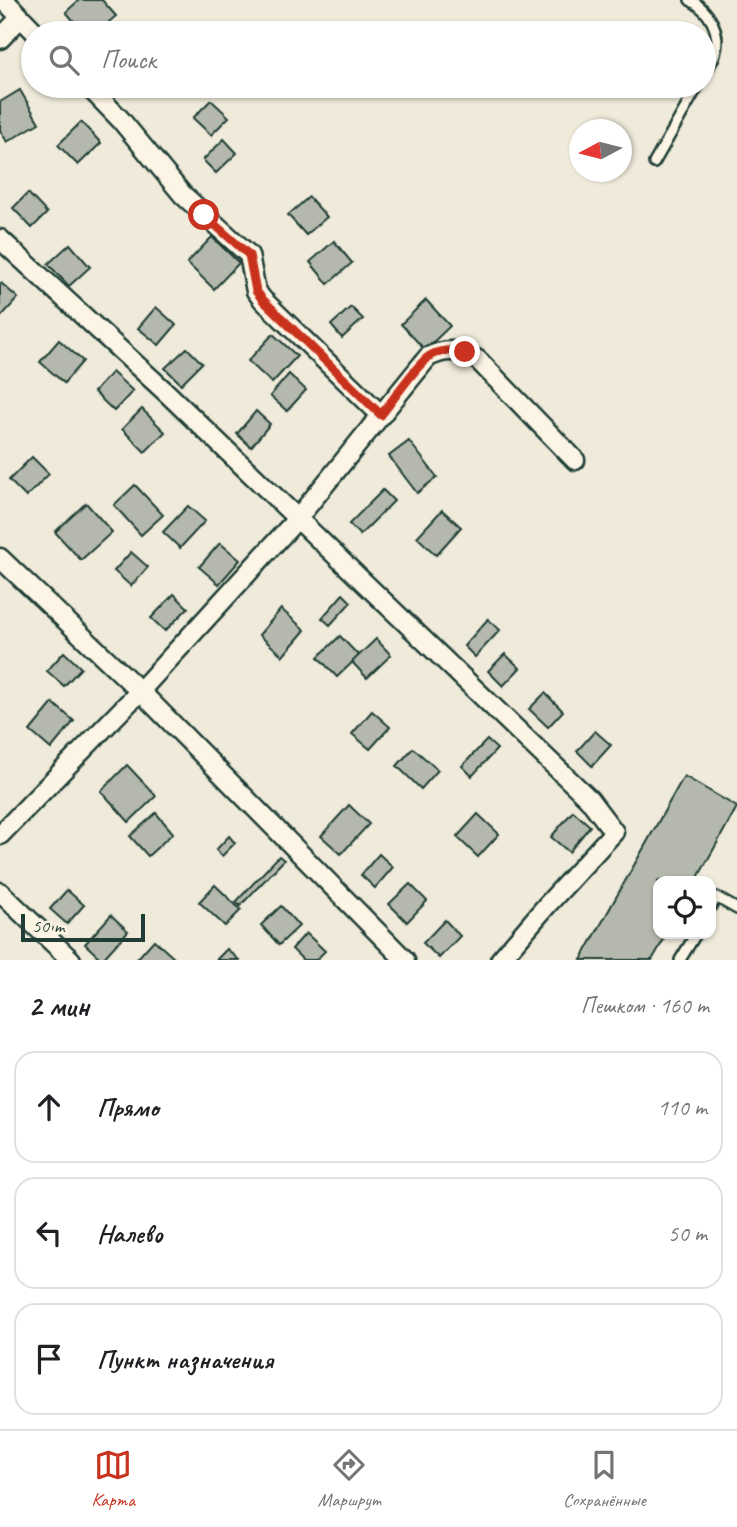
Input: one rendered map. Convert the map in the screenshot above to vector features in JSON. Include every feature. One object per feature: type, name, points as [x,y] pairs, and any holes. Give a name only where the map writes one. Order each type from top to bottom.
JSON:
[{"type":"street","points":[[4,0],[23,21]]},
{"type":"street","points":[[0,39],[20,18]]},
{"type":"street","points":[[100,98],[183,195],[249,255],[256,291],[263,300],[381,415]]},
{"type":"street","points":[[0,239],[169,395],[589,799],[614,832],[500,960]]},
{"type":"street","points":[[0,835],[140,691],[297,519],[428,357],[440,351],[452,350],[465,352],[478,360],[575,460]]},
{"type":"street","points":[[0,558],[140,691],[405,960]]},
{"type":"street","points":[[0,892],[71,960]]},
{"type":"lane","points":[[690,0],[701,5],[712,21]]},
{"type":"lane","points":[[654,163],[691,98]]},
{"type":"lane","points":[[716,897],[737,909]]},
{"type":"lane","points":[[680,960],[692,939]]},
{"type":"building","points":[[79,0],[102,0],[116,16],[110,21],[74,21],[66,12]]},
{"type":"building","points":[[20,90],[21,98],[25,98],[39,123],[7,142],[0,130],[0,102]]},
{"type":"building","points":[[211,100],[229,117],[211,135],[193,118]]},
{"type":"building","points":[[81,122],[101,143],[78,165],[58,145]]},
{"type":"building","points":[[224,139],[237,153],[216,173],[203,160]]},
{"type":"building","points":[[28,193],[47,213],[32,228],[13,208]]},
{"type":"building","points":[[309,197],[327,217],[306,235],[288,215]]},
{"type":"building","points":[[212,237],[239,263],[214,289],[187,263]]},
{"type":"building","points":[[334,241],[352,263],[328,284],[310,262]]},
{"type":"building","points":[[70,244],[90,267],[69,286],[48,264]]},
{"type":"building","points":[[0,284],[18,298],[0,318]]},
{"type":"building","points":[[426,300],[450,326],[425,350],[401,324]]},
{"type":"building","points":[[156,307],[176,325],[159,345],[138,328]]},
{"type":"building","points":[[351,307],[363,319],[342,338],[331,325]]},
{"type":"building","points":[[273,334],[297,356],[272,383],[248,361]]},
{"type":"building","points":[[59,340],[83,361],[64,383],[40,362]]},
{"type":"building","points":[[187,348],[202,363],[181,384],[165,368]]},
{"type":"building","points":[[112,372],[133,391],[114,411],[94,392]]},
{"type":"building","points":[[289,374],[306,390],[287,411],[270,396]]},
{"type":"building","points":[[142,409],[165,432],[145,452],[122,429]]},
{"type":"building","points":[[256,411],[270,424],[251,447],[237,434]]},
{"type":"building","points":[[409,441],[437,477],[417,493],[389,456]]},
{"type":"building","points":[[32,457],[49,474],[26,497],[9,480]]},
{"type":"building","points":[[135,485],[163,515],[141,535],[114,505]]},
{"type":"building","points":[[383,490],[394,501],[360,535],[349,524]]},
{"type":"building","points":[[86,503],[112,532],[81,560],[55,532]]},
{"type":"building","points":[[188,506],[205,521],[180,548],[163,532]]},
{"type":"building","points":[[442,510],[461,527],[436,555],[417,537]]},
{"type":"building","points":[[220,543],[240,560],[219,584],[199,567]]},
{"type":"building","points":[[131,552],[148,567],[131,586],[114,571]]},
{"type":"building","points":[[174,594],[188,608],[165,631],[151,618]]},
{"type":"building","points":[[343,594],[351,602],[330,625],[322,618]]},
{"type":"building","points":[[281,609],[305,630],[283,656],[259,635]]},
{"type":"building","points":[[488,619],[500,630],[475,657],[464,646]]},
{"type":"building","points":[[340,636],[359,656],[337,677],[318,657]]},
{"type":"building","points":[[376,639],[391,655],[367,678],[352,662]]},
{"type":"building","points":[[64,652],[81,668],[64,686],[47,671]]},
{"type":"building","points":[[505,654],[520,668],[503,686],[488,671]]},
{"type":"building","points":[[545,693],[563,711],[548,727],[529,709]]},
{"type":"building","points":[[53,703],[74,721],[51,749],[30,731]]},
{"type":"building","points":[[372,711],[390,727],[370,749],[352,734]]},
{"type":"building","points":[[595,731],[611,745],[592,766],[577,751]]},
{"type":"building","points":[[487,740],[497,749],[472,776],[462,766]]},
{"type":"building","points":[[413,748],[438,770],[421,789],[397,766]]},
{"type":"building","points":[[127,765],[156,796],[129,822],[101,791]]},
{"type":"building","points":[[684,776],[737,807],[699,876],[653,876],[653,939],[664,939],[652,960],[581,960]]},
{"type":"building","points":[[349,805],[369,824],[341,854],[321,836]]},
{"type":"building","points":[[573,811],[590,826],[569,852],[551,837]]},
{"type":"building","points":[[156,813],[173,833],[148,856],[130,836]]},
{"type":"building","points":[[478,814],[499,834],[478,857],[457,837]]},
{"type":"building","points":[[229,836],[235,843],[222,856],[216,850]]},
{"type":"building","points":[[379,854],[393,867],[375,888],[361,875]]},
{"type":"building","points":[[279,856],[284,860],[240,906],[236,902]]},
{"type":"building","points":[[410,884],[427,901],[407,922],[389,904]]},
{"type":"building","points":[[215,885],[241,910],[225,926],[199,902]]},
{"type":"building","points":[[67,890],[84,905],[67,924],[50,909]]},
{"type":"building","points":[[281,906],[299,926],[279,945],[261,925]]},
{"type":"building","points":[[111,915],[128,931],[102,960],[85,944]]},
{"type":"building","points":[[445,920],[460,936],[439,958],[423,943]]},
{"type":"building","points":[[306,933],[325,951],[316,960],[303,960],[292,949]]},
{"type":"building","points":[[154,940],[175,959],[136,960]]},
{"type":"building","points":[[227,949],[239,960],[216,960]]},
{"type":"route","points":[[204,215],[249,255],[256,291],[263,300],[381,415],[428,357],[440,351],[465,352]]}]
